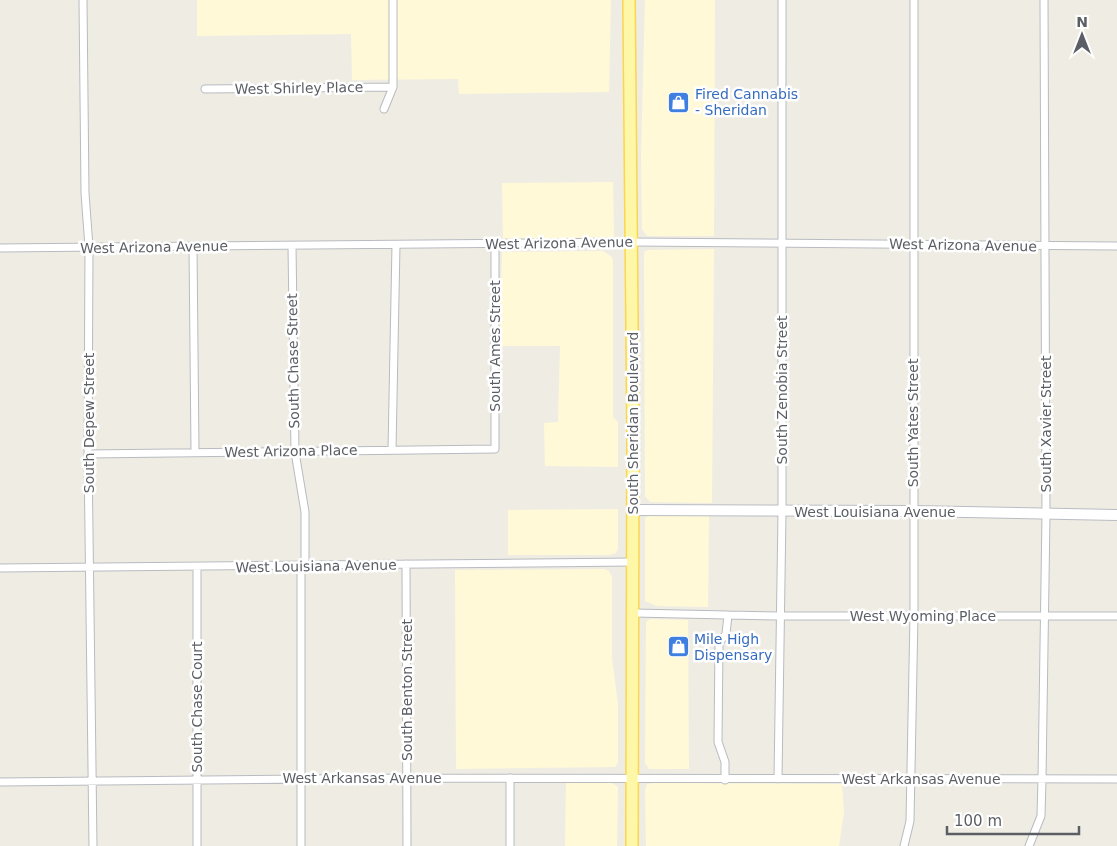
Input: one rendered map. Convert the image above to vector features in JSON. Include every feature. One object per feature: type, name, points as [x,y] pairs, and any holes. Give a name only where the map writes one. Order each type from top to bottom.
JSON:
[{"type":"main road","name":"South Sheridan Boulevard","points":[[629,0],[633,510],[632,846]]},
{"type":"street","name":"South Depew Street","points":[[83,0],[84,193],[89,248],[88,454],[93,846]]},
{"type":"street","points":[[384,109],[394,87],[393,0]]},
{"type":"street","points":[[621,0],[629,19]]},
{"type":"street","name":"South Zenobia Street","points":[[778,780],[782,512],[782,0]]},
{"type":"street","name":"South Yates Street","points":[[904,846],[910,821],[914,615],[914,0]]},
{"type":"street","name":"South Xavier Street","points":[[1029,846],[1041,816],[1042,779],[1046,515],[1044,0]]},
{"type":"street","name":"West Shirley Place","points":[[205,89],[394,87]]},
{"type":"street","name":"West Arizona Avenue","points":[[0,248],[632,242],[1117,246]]},
{"type":"street","points":[[392,450],[396,244]]},
{"type":"street","name":"South Ames Street","points":[[495,244],[495,449]]},
{"type":"street","points":[[193,246],[195,452]]},
{"type":"street","name":"South Chase Street","points":[[292,246],[294,452],[306,512],[303,566],[301,846]]},
{"type":"street","name":"West Arizona Place","points":[[88,454],[495,449]]},
{"type":"street","name":"West Louisiana Avenue","points":[[633,510],[913,511],[1117,515]]},
{"type":"street","name":"West Louisiana Avenue","points":[[0,568],[197,568],[633,562]]},
{"type":"street","name":"South Benton Street","points":[[406,564],[407,846]]},
{"type":"street","name":"South Chase Court","points":[[197,568],[197,846]]},
{"type":"street","name":"West Wyoming Place","points":[[633,613],[779,616],[1117,616]]},
{"type":"street","points":[[725,780],[724,755],[718,742],[719,643],[726,634],[728,615]]},
{"type":"street","name":"West Arkansas Avenue","points":[[0,782],[407,778],[633,780],[1117,779]]},
{"type":"street","points":[[510,778],[510,846]]},
{"type":"shaded area","points":[[197,0],[611,0],[609,92],[459,94],[458,79],[352,80],[351,34],[197,36]]},
{"type":"shaded area","points":[[645,0],[715,0],[714,236],[647,236],[642,229],[641,156]]},
{"type":"shaded area","points":[[613,182],[614,237],[503,239],[502,183]]},
{"type":"shaded area","points":[[714,249],[712,503],[650,502],[645,496],[644,252],[648,250]]},
{"type":"shaded area","points":[[603,251],[612,257],[613,262],[613,417],[618,422],[618,467],[545,466],[544,423],[558,422],[560,346],[500,346],[502,252]]},
{"type":"shaded area","points":[[618,509],[618,548],[616,553],[609,555],[508,555],[508,510]]},
{"type":"shaded area","points":[[650,515],[709,516],[708,607],[657,606],[645,601],[645,518]]},
{"type":"shaded area","points":[[604,569],[609,571],[612,577],[612,658],[618,705],[618,763],[615,767],[456,769],[455,570]]},
{"type":"shaded area","points":[[650,619],[688,620],[689,769],[649,769],[645,763],[646,622]]},
{"type":"shaded area","points":[[610,782],[618,787],[617,846],[565,846],[566,783]]},
{"type":"shaded area","points":[[647,784],[842,784],[844,812],[839,846],[646,846],[645,790]]},
{"type":"place","name":"Fired Cannabis - Sheridan","points":[[679,102]]},
{"type":"place","name":"Mile High Dispensary","points":[[678,647]]}]
